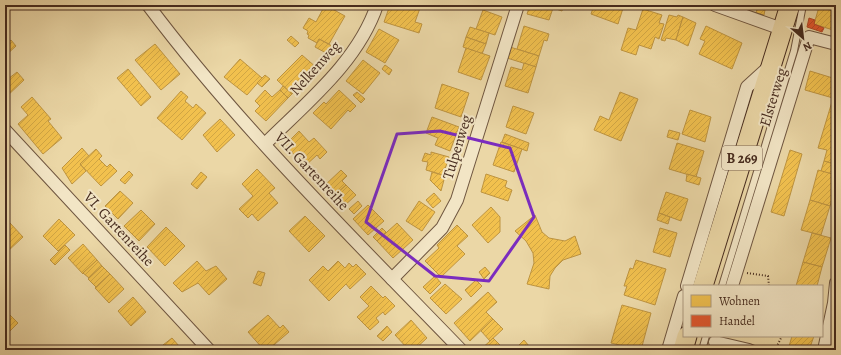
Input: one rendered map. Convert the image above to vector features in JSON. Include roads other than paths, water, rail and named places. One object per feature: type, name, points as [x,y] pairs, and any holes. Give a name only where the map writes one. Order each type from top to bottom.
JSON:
[{"type":"main road","name":"B 269","points":[[703,285],[790,5]]},
{"type":"main road","points":[[683,350],[687,337]]},
{"type":"street","name":"VII. Gartenreihe","points":[[148,5],[210,82],[265,144],[461,350]]},
{"type":"street","name":"Nelkenweg","points":[[265,144],[352,53],[364,33],[377,5]]},
{"type":"street","name":"Tulpenweg","points":[[392,279],[442,228],[457,200],[518,5]]},
{"type":"street","points":[[715,5],[782,29]]},
{"type":"street","name":"Elsterweg","points":[[732,285],[809,37],[836,44]]},
{"type":"street","points":[[687,285],[747,87],[771,64]]},
{"type":"street","name":"VI. Gartenreihe","points":[[5,130],[209,350]]},
{"type":"street","points":[[824,350],[834,303],[836,283]]},
{"type":"street","points":[[668,350],[683,299]]},
{"type":"street","points":[[713,341],[749,350]]},
{"type":"lane","points":[[722,285],[794,50],[803,5]]},
{"type":"lane","points":[[702,350],[713,341]]}]
